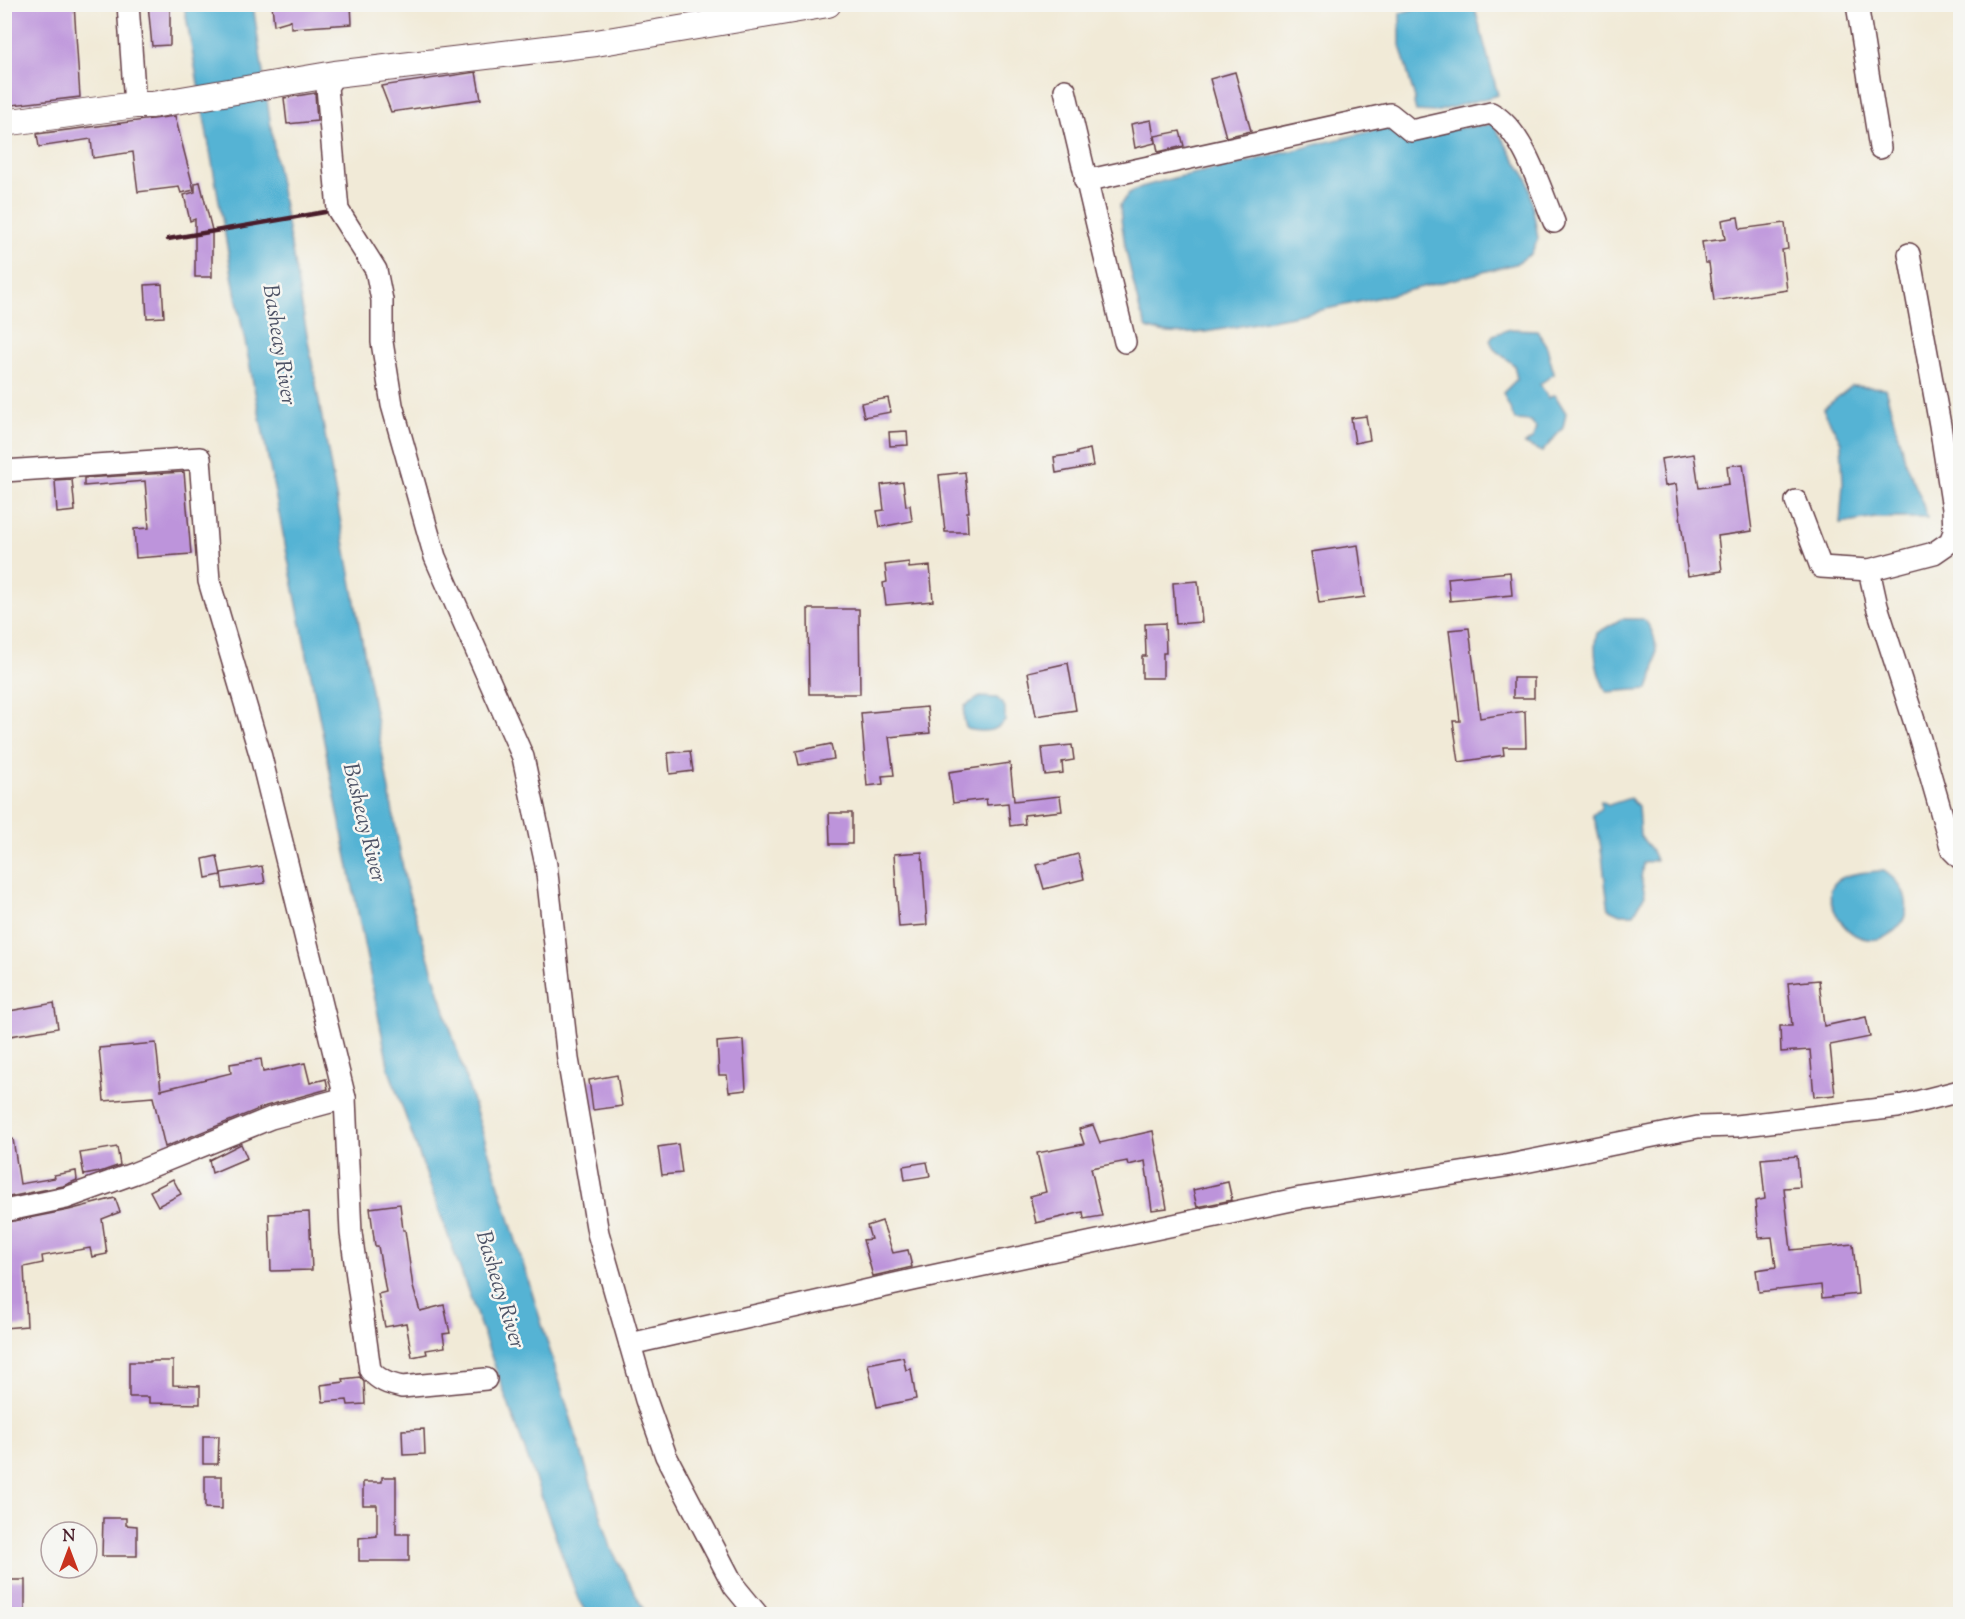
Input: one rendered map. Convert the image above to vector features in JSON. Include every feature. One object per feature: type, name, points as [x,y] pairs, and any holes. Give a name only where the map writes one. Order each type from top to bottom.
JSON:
[{"type":"street","points":[[128,4],[144,105]]},
{"type":"street","points":[[4,123],[144,105],[328,76],[596,43],[828,4]]},
{"type":"street","points":[[1857,4],[1880,148]]},
{"type":"street","points":[[328,76],[327,87],[338,210],[376,270],[381,300],[382,342],[392,405],[435,557],[523,757],[546,865],[568,1059],[598,1233],[646,1400],[666,1456],[734,1586],[757,1614]]},
{"type":"street","points":[[1065,90],[1125,342]]},
{"type":"street","points":[[1085,181],[1390,114],[1410,131],[1491,113],[1502,119],[1520,143],[1554,222]]},
{"type":"street","points":[[1796,501],[1821,567],[1869,570],[1934,553],[1950,542],[1954,532],[1953,509],[1910,254]]},
{"type":"street","points":[[4,471],[200,458],[209,581],[267,779],[345,1098],[351,1233],[370,1370],[377,1378],[402,1387],[486,1379]]},
{"type":"street","points":[[1869,570],[1877,606],[1920,739],[1952,850],[1960,858]]},
{"type":"street","points":[[630,1344],[913,1280],[1301,1198],[1505,1166],[1698,1127],[1736,1126],[1897,1107],[1960,1091]]},
{"type":"street","points":[[4,1211],[66,1198],[271,1118],[345,1098]]},
{"type":"water","name":"Basheay River","points":[[184,5],[253,5],[277,168],[406,885],[611,1548],[646,1614],[587,1614],[578,1599],[389,1070],[235,291]]},
{"type":"water","points":[[1427,5],[1474,5],[1498,95],[1435,112],[1416,111],[1415,99],[1400,45],[1400,13]]},
{"type":"water","points":[[1493,124],[1528,180],[1536,226],[1538,239],[1531,254],[1515,264],[1359,302],[1221,330],[1174,333],[1147,328],[1140,311],[1121,219],[1120,205],[1129,193],[1141,187],[1174,178],[1392,126],[1439,130]]},
{"type":"water","points":[[1510,329],[1537,330],[1547,347],[1554,374],[1540,384],[1548,398],[1555,395],[1566,413],[1563,428],[1542,452],[1525,444],[1533,438],[1536,428],[1531,421],[1515,420],[1503,393],[1517,379],[1514,365],[1494,349],[1490,340],[1493,335]]},
{"type":"water","points":[[1852,386],[1885,388],[1906,464],[1920,495],[1927,518],[1875,518],[1840,524],[1843,483],[1841,442],[1823,409]]},
{"type":"water","points":[[1621,619],[1643,619],[1653,634],[1656,653],[1654,672],[1648,689],[1607,692],[1601,679],[1595,655],[1597,633]]},
{"type":"water","points":[[980,697],[997,698],[1005,707],[1005,721],[993,730],[967,729],[964,718],[965,706]]},
{"type":"water","points":[[1630,798],[1638,806],[1640,836],[1651,849],[1656,860],[1643,863],[1641,879],[1645,895],[1634,914],[1620,914],[1609,909],[1601,850],[1593,815],[1601,808],[1601,801],[1609,805]]},
{"type":"water","points":[[1884,871],[1900,887],[1906,903],[1904,918],[1896,930],[1883,938],[1867,939],[1852,933],[1838,917],[1830,892],[1834,884],[1850,875]]},
{"type":"building","points":[[4,4],[74,4],[80,97],[4,106]]},
{"type":"building","points":[[148,4],[170,4],[170,45],[152,46]]},
{"type":"building","points":[[272,4],[351,4],[352,24],[291,28],[291,20],[274,25]]},
{"type":"building","points":[[476,72],[481,99],[391,112],[381,86]]},
{"type":"building","points":[[1235,72],[1251,131],[1226,137],[1210,79]]},
{"type":"building","points":[[315,93],[317,121],[287,124],[284,98]]},
{"type":"building","points":[[175,116],[194,190],[181,193],[179,187],[138,192],[133,152],[93,158],[91,139],[39,147],[37,134]]},
{"type":"building","points":[[1151,120],[1155,143],[1135,148],[1131,124]]},
{"type":"building","points":[[1180,131],[1184,146],[1158,152],[1155,136]]},
{"type":"building","points":[[200,182],[212,230],[212,277],[195,277],[195,219],[190,221],[184,195],[195,192],[195,183]]},
{"type":"building","points":[[1738,217],[1740,229],[1785,223],[1788,249],[1782,250],[1787,290],[1714,301],[1709,263],[1705,263],[1702,242],[1725,239],[1722,220]]},
{"type":"building","points":[[162,284],[164,317],[147,318],[145,285]]},
{"type":"building","points":[[888,398],[891,412],[864,417],[861,403]]},
{"type":"building","points":[[1366,416],[1370,440],[1355,443],[1351,418]]},
{"type":"building","points":[[907,431],[908,445],[890,446],[889,432]]},
{"type":"building","points":[[1090,449],[1093,466],[1056,473],[1054,457],[1077,454],[1077,452]]},
{"type":"building","points":[[1694,454],[1699,488],[1729,484],[1727,466],[1743,464],[1752,531],[1718,536],[1722,571],[1688,576],[1676,484],[1665,486],[1661,459]]},
{"type":"building","points":[[184,472],[191,554],[136,558],[134,529],[149,528],[145,481],[84,486],[84,478]]},
{"type":"building","points":[[965,472],[969,512],[967,512],[968,532],[945,532],[939,475]]},
{"type":"building","points":[[72,479],[75,511],[57,513],[55,480]]},
{"type":"building","points":[[903,482],[906,506],[910,505],[912,521],[880,527],[877,511],[884,510],[881,485]]},
{"type":"building","points":[[1358,545],[1365,597],[1319,603],[1311,552]]},
{"type":"building","points":[[909,562],[909,568],[930,566],[933,601],[886,605],[883,583],[887,582],[885,565]]},
{"type":"building","points":[[1510,572],[1512,595],[1450,601],[1448,578]]},
{"type":"building","points":[[1198,581],[1202,622],[1176,624],[1173,583]]},
{"type":"building","points":[[808,609],[859,609],[860,694],[809,694]]},
{"type":"building","points":[[1165,623],[1166,653],[1163,653],[1163,678],[1142,678],[1142,656],[1146,656],[1145,624]]},
{"type":"building","points":[[1469,628],[1480,718],[1525,711],[1526,747],[1503,747],[1504,755],[1459,762],[1453,721],[1460,721],[1449,630]]},
{"type":"building","points":[[1068,663],[1076,710],[1036,716],[1028,672]]},
{"type":"building","points":[[1513,678],[1534,678],[1534,698],[1513,698]]},
{"type":"building","points":[[927,707],[930,733],[889,737],[894,775],[882,776],[883,784],[867,786],[861,713]]},
{"type":"building","points":[[831,744],[834,759],[799,765],[796,751]]},
{"type":"building","points":[[1072,745],[1074,760],[1062,762],[1063,773],[1045,775],[1042,748]]},
{"type":"building","points":[[690,751],[693,771],[670,774],[668,753]]},
{"type":"building","points":[[1010,763],[1014,801],[1060,796],[1062,811],[1024,815],[1025,824],[1010,826],[1008,803],[987,805],[986,799],[953,803],[949,772]]},
{"type":"building","points":[[829,813],[852,813],[852,844],[830,844]]},
{"type":"building","points":[[922,852],[927,925],[899,927],[894,854]]},
{"type":"building","points":[[1078,854],[1084,879],[1044,889],[1037,865]]},
{"type":"building","points":[[217,856],[221,875],[206,878],[203,859]]},
{"type":"building","points":[[262,866],[265,883],[223,889],[221,873]]},
{"type":"building","points":[[1819,980],[1824,1026],[1866,1017],[1870,1037],[1830,1045],[1835,1095],[1814,1097],[1810,1050],[1781,1052],[1780,1026],[1792,1026],[1788,983]]},
{"type":"building","points":[[54,1003],[58,1028],[4,1037],[4,1012]]},
{"type":"building","points":[[743,1040],[746,1090],[729,1092],[727,1075],[719,1075],[717,1042]]},
{"type":"building","points":[[156,1043],[161,1090],[231,1073],[230,1064],[261,1059],[263,1072],[305,1063],[310,1083],[326,1079],[328,1089],[266,1106],[165,1147],[153,1097],[104,1101],[99,1048]]},
{"type":"building","points":[[617,1075],[622,1106],[593,1110],[589,1080]]},
{"type":"building","points":[[1093,1125],[1100,1143],[1153,1131],[1167,1208],[1152,1210],[1145,1161],[1128,1165],[1127,1161],[1091,1168],[1102,1216],[1084,1219],[1083,1212],[1036,1223],[1030,1196],[1046,1192],[1037,1153],[1084,1144],[1079,1129]]},
{"type":"building","points":[[13,1139],[20,1184],[55,1178],[54,1175],[76,1171],[77,1180],[63,1186],[4,1198],[4,1140]]},
{"type":"building","points":[[241,1144],[247,1158],[212,1173],[209,1160]]},
{"type":"building","points":[[678,1144],[682,1173],[662,1175],[658,1147]]},
{"type":"building","points":[[117,1147],[120,1165],[84,1175],[80,1153]]},
{"type":"building","points":[[1797,1156],[1800,1187],[1784,1188],[1791,1250],[1853,1244],[1858,1294],[1822,1298],[1821,1285],[1759,1292],[1756,1270],[1776,1267],[1772,1237],[1759,1238],[1755,1201],[1765,1199],[1761,1159]]},
{"type":"building","points":[[927,1162],[930,1176],[905,1180],[903,1166]]},
{"type":"building","points":[[173,1179],[181,1194],[158,1206],[150,1191]]},
{"type":"building","points":[[1228,1182],[1232,1200],[1197,1207],[1193,1190]]},
{"type":"building","points":[[115,1198],[120,1212],[102,1219],[107,1254],[92,1257],[90,1248],[42,1256],[43,1263],[24,1267],[27,1326],[4,1328],[4,1278],[11,1277],[4,1248],[4,1223]]},
{"type":"building","points":[[400,1204],[413,1287],[420,1311],[444,1305],[450,1333],[443,1334],[445,1347],[426,1350],[427,1354],[412,1357],[406,1323],[385,1327],[378,1294],[386,1292],[378,1246],[375,1246],[370,1208]]},
{"type":"building","points":[[309,1212],[312,1270],[271,1271],[269,1214]]},
{"type":"building","points":[[882,1221],[893,1253],[908,1250],[912,1267],[873,1276],[863,1240],[871,1239],[867,1226]]},
{"type":"building","points":[[903,1357],[906,1370],[911,1369],[916,1399],[877,1407],[868,1364]]},
{"type":"building","points":[[173,1361],[173,1385],[200,1386],[200,1404],[149,1403],[149,1397],[129,1397],[129,1362]]},
{"type":"building","points":[[360,1377],[364,1382],[365,1404],[348,1405],[347,1400],[323,1402],[321,1385]]},
{"type":"building","points":[[424,1429],[425,1454],[403,1455],[402,1430]]},
{"type":"building","points":[[203,1436],[219,1436],[218,1464],[203,1464]]},
{"type":"building","points":[[205,1476],[222,1476],[222,1509],[205,1508]]},
{"type":"building","points":[[382,1477],[396,1477],[396,1534],[409,1534],[409,1561],[359,1561],[359,1538],[377,1536],[377,1505],[363,1505],[363,1482],[382,1482]]},
{"type":"building","points":[[103,1518],[126,1518],[126,1525],[137,1526],[137,1556],[102,1556]]},
{"type":"building","points":[[4,1580],[25,1580],[25,1614],[4,1614]]},
{"type":"railway","points":[[168,239],[325,212]]}]
